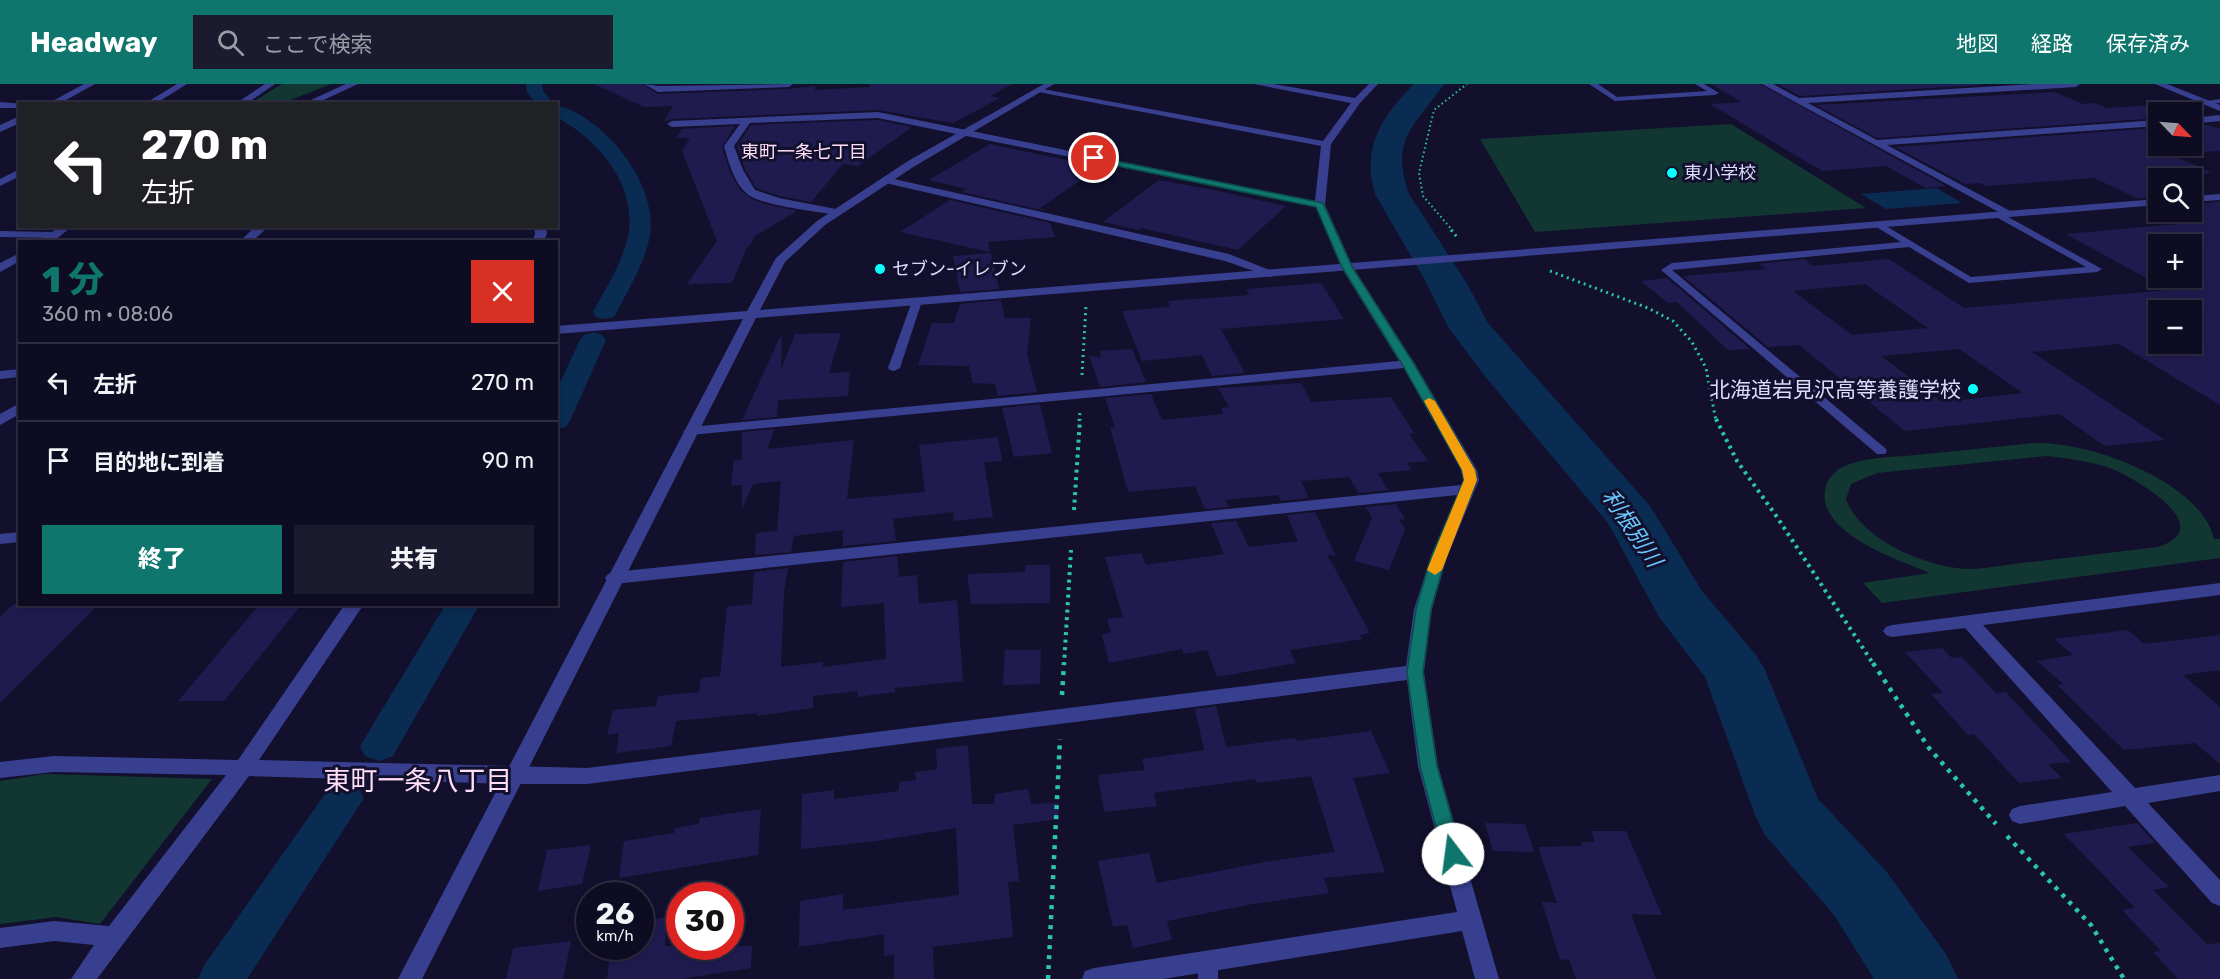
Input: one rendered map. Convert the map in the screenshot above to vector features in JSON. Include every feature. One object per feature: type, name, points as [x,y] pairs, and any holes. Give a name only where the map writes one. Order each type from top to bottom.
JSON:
[{"type":"street","points":[[55,102],[90,84]]},
{"type":"street","points":[[152,102],[183,84]]},
{"type":"street","points":[[242,102],[271,84]]},
{"type":"street","points":[[311,102],[354,84]]},
{"type":"street","points":[[648,84],[658,89],[789,84]]},
{"type":"street","points":[[1258,84],[1357,101]]},
{"type":"street","points":[[1374,84],[1357,101],[1326,144],[1320,205],[1347,267],[1408,364],[1469,470],[1471,480],[1438,557],[1426,599],[1415,672],[1428,766],[1487,979]]},
{"type":"street","points":[[1766,84],[2003,214]]},
{"type":"street","points":[[1798,101],[2076,84]]},
{"type":"street","points":[[2159,84],[2220,108]]},
{"type":"street","points":[[410,979],[690,431],[780,261],[792,247],[837,212],[885,180],[1043,87],[1326,144]]},
{"type":"street","points":[[0,105],[18,105]]},
{"type":"street","points":[[672,124],[870,114],[1320,205]]},
{"type":"street","points":[[2202,119],[2220,118]]},
{"type":"street","points":[[0,129],[18,120]]},
{"type":"street","points":[[748,120],[729,146],[730,154],[748,189],[763,196],[837,212]]},
{"type":"street","points":[[1876,143],[2148,124]]},
{"type":"street","points":[[0,183],[18,173]]},
{"type":"street","points":[[885,180],[1229,258],[1271,273]]},
{"type":"street","points":[[2202,199],[2220,197]]},
{"type":"street","points":[[558,330],[1881,226],[2148,203]]},
{"type":"street","points":[[47,240],[65,228]]},
{"type":"street","points":[[246,240],[262,228]]},
{"type":"street","points":[[0,234],[55,235]]},
{"type":"street","points":[[0,268],[18,257]]},
{"type":"street","points":[[690,431],[1408,364]]},
{"type":"street","points":[[0,375],[18,373]]},
{"type":"street","points":[[0,421],[18,408]]},
{"type":"street","points":[[615,578],[1467,489]]},
{"type":"street","points":[[0,539],[18,537]]},
{"type":"street","points":[[1892,631],[2220,589]]},
{"type":"street","points":[[83,979],[243,768],[354,606]]},
{"type":"street","points":[[1968,620],[2220,896]]},
{"type":"street","points":[[0,770],[54,764],[587,776],[1415,672]]},
{"type":"street","points":[[2020,815],[2220,783]]},
{"type":"street","points":[[1094,979],[1208,970],[1471,920]]},
{"type":"street","points":[[0,938],[54,931],[115,938]]},
{"type":"lane","points":[[1593,84],[1615,99],[1715,93],[1700,84]]},
{"type":"lane","points":[[2205,102],[2220,101]]},
{"type":"lane","points":[[1881,226],[1969,280],[2097,269],[2003,214]]},
{"type":"lane","points":[[1881,450],[1666,270],[1672,266],[1911,244]]},
{"type":"lane","points":[[894,368],[917,301]]},
{"type":"path","points":[[1461,241],[1423,196],[1419,173],[1434,110],[1467,84]]},
{"type":"path","points":[[1541,267],[1648,308],[1673,321],[1692,342],[1706,368],[1716,420],[1737,461],[1777,517],[1929,748],[1994,822],[2091,925],[2124,979]]},
{"type":"path","points":[[1048,979],[1086,301]]},
{"type":"green space","points":[[282,84],[331,84],[286,102],[253,102]]},
{"type":"green space","points":[[1731,124],[1866,208],[1535,232],[1480,139]]},
{"type":"green space","points":[[2035,443],[2057,444],[2112,457],[2166,483],[2188,499],[2205,518],[2214,539],[2220,539],[2220,558],[1882,603],[1863,583],[1930,573],[1881,553],[1847,532],[1834,520],[1826,506],[1825,490],[1835,472],[1853,463],[1868,460]],"holes":[[[2046,456],[2110,468],[2153,492],[2177,516],[2180,528],[2175,538],[2158,547],[1986,568],[1955,568],[1918,558],[1881,539],[1854,514],[1846,499],[1851,484],[1877,473]]]},
{"type":"green space","points":[[45,774],[212,779],[100,924],[56,917],[0,924],[0,781]]},
{"type":"water","points":[[1936,188],[1962,203],[1886,209],[1861,194]]},
{"type":"building","points":[[594,84],[642,84],[658,94],[815,86],[815,90],[870,87],[870,84],[1012,84],[990,96],[1000,98],[953,123],[878,110],[672,119],[663,122],[673,106],[644,107]]},
{"type":"building","points":[[1711,84],[1760,84],[1946,186],[1926,188],[1886,166],[1822,171],[1710,104],[1742,102]]},
{"type":"building","points":[[1778,84],[1980,84],[1980,85],[1800,96]]},
{"type":"building","points":[[2055,92],[2083,104],[2095,103],[2106,108],[2148,106],[2148,119],[1877,138],[1816,105]]},
{"type":"building","points":[[878,120],[912,127],[858,166],[843,164],[811,202],[780,196],[756,188],[745,169],[737,146],[751,125]]},
{"type":"building","points":[[2202,125],[2220,129],[2220,151],[2202,152]]},
{"type":"building","points":[[735,126],[722,147],[730,172],[740,190],[762,203],[797,211],[755,236],[747,247],[732,283],[687,284],[717,241],[682,151],[690,138],[676,138],[682,129]]},
{"type":"building","points":[[2148,129],[2148,156],[2174,156],[2201,168],[2148,168],[2148,197],[2137,198],[2094,178],[1986,186],[1980,183],[1965,184],[1895,147]]},
{"type":"building","points":[[990,144],[1100,167],[1040,208],[1045,211],[962,192],[967,189],[929,180]]},
{"type":"building","points":[[2202,168],[2212,173],[2202,174]]},
{"type":"building","points":[[1159,180],[1286,206],[1238,250],[1141,228],[1139,230],[1103,222]]},
{"type":"building","points":[[950,200],[1050,223],[1055,237],[988,242],[990,252],[900,232]]},
{"type":"building","points":[[2220,202],[2220,405],[2119,344],[2032,352],[2165,440],[2105,446],[2059,414],[1905,431],[1799,345],[1768,347],[1683,276],[1766,269],[1759,264],[1804,259],[1813,266],[1889,259],[1964,308],[2168,290],[2164,288],[2202,288],[2202,234],[2148,234],[2148,279],[2066,234],[2189,223],[2187,222],[2202,222],[2202,203]],"holes":[[[1865,284],[1928,328],[1852,335],[1793,291]],[[1959,349],[2023,393],[1942,402],[1881,356]]]},
{"type":"building","points":[[991,253],[999,289],[960,292],[953,256]]},
{"type":"building","points":[[1667,278],[1750,349],[1728,350],[1677,302],[1668,303],[1641,281]]},
{"type":"building","points":[[1321,283],[1344,319],[1221,329],[1245,373],[1212,376],[1202,355],[1142,361],[1122,311],[1170,307],[1168,301],[1249,295],[1246,289]]},
{"type":"building","points":[[1001,300],[1005,318],[1031,318],[1027,354],[1037,392],[998,396],[995,384],[973,383],[969,366],[918,365],[932,323],[954,323],[960,304]]},
{"type":"building","points":[[841,333],[829,373],[850,372],[848,396],[778,400],[777,417],[742,420],[780,337],[782,337],[781,369],[795,334]]},
{"type":"building","points":[[1132,349],[1146,382],[1100,387],[1089,356],[1101,357],[1100,351]]},
{"type":"building","points":[[1301,383],[1311,402],[1391,397],[1414,433],[1409,434],[1428,461],[1407,463],[1412,470],[1378,473],[1388,490],[1359,493],[1349,477],[1301,481],[1309,498],[1281,501],[1278,495],[1226,500],[1229,507],[1205,509],[1195,486],[1128,492],[1110,427],[1115,427],[1105,398],[1151,394],[1162,420],[1223,414],[1221,408],[1229,407],[1218,388]]},
{"type":"building","points":[[1040,404],[1052,453],[1014,457],[1002,408]]},
{"type":"building","points":[[775,429],[767,449],[854,440],[847,499],[925,492],[919,445],[998,437],[1002,461],[984,462],[993,517],[954,521],[953,512],[893,519],[896,541],[843,546],[843,530],[794,536],[791,552],[755,555],[756,533],[777,531],[781,481],[753,484],[742,509],[742,485],[731,486],[734,460],[742,460],[742,432]]},
{"type":"building","points":[[1396,504],[1405,519],[1399,520],[1405,529],[1389,570],[1354,561],[1372,518],[1366,507]]},
{"type":"building","points":[[1315,512],[1336,556],[1327,554],[1370,633],[1360,635],[1362,639],[1290,650],[1296,663],[1217,677],[1207,650],[1184,654],[1182,649],[1109,663],[1102,635],[1111,632],[1107,619],[1123,617],[1105,557],[1141,553],[1146,565],[1224,554],[1211,523],[1236,521],[1249,547],[1298,541],[1287,515]]},
{"type":"building","points":[[897,556],[899,577],[917,575],[919,604],[957,600],[963,681],[895,688],[895,692],[858,697],[857,691],[813,696],[813,708],[757,716],[757,713],[676,721],[671,746],[616,753],[619,733],[607,735],[613,710],[656,706],[658,696],[699,692],[701,678],[720,676],[727,607],[752,604],[754,572],[788,568],[784,591],[781,667],[823,662],[823,667],[886,659],[884,603],[841,607],[843,562]]},
{"type":"building","points":[[1026,565],[1050,565],[1050,603],[971,604],[967,574],[1025,572]]},
{"type":"building","points":[[14,604],[18,606],[97,606],[0,703],[0,617]]},
{"type":"building","points":[[258,606],[300,606],[224,701],[178,701]]},
{"type":"building","points":[[2128,630],[2144,644],[2220,635],[2220,670],[2183,675],[2220,707],[2220,764],[2195,743],[2124,750],[2057,685],[2063,684],[2037,661],[2073,655],[2054,639]]},
{"type":"building","points":[[1942,648],[1952,658],[1962,657],[1996,693],[2006,692],[2071,762],[2048,764],[2062,778],[2019,783],[1974,734],[1968,735],[1931,694],[1943,693],[1905,652]]},
{"type":"building","points":[[1005,650],[1041,650],[1040,684],[1003,685]]},
{"type":"building","points":[[1216,706],[1226,747],[1295,738],[1297,741],[1371,731],[1390,773],[1353,778],[1385,872],[1324,878],[1329,893],[1253,904],[1167,921],[1172,940],[1133,948],[1127,925],[1113,927],[1098,861],[1149,853],[1157,883],[1265,862],[1335,852],[1311,776],[1257,783],[1255,779],[1154,793],[1157,806],[1104,812],[1098,775],[1145,770],[1142,759],[1204,750],[1195,709]]},
{"type":"building","points":[[968,745],[972,804],[994,804],[995,794],[1028,789],[1031,804],[1058,803],[1059,819],[1013,825],[1019,881],[1008,882],[1013,937],[933,947],[934,979],[894,979],[894,954],[884,956],[884,934],[799,947],[800,901],[843,894],[843,910],[959,895],[956,828],[876,841],[801,849],[802,794],[834,790],[834,799],[899,791],[899,782],[916,780],[915,772],[937,769],[936,749]]},
{"type":"building","points":[[761,809],[758,855],[619,878],[624,841],[674,833],[675,828],[699,824],[700,818]]},
{"type":"building","points":[[1485,823],[1525,824],[1534,852],[1493,851]]},
{"type":"building","points":[[2137,823],[2155,843],[2128,847],[2169,887],[2153,890],[2207,944],[2220,943],[2220,979],[2178,979],[2153,952],[2161,951],[2122,910],[2135,908],[2064,834]]},
{"type":"building","points":[[1591,831],[1626,831],[1662,915],[1631,914],[1656,979],[1576,979],[1569,959],[1560,960],[1542,902],[1557,903],[1538,847],[1582,846],[1581,842],[1595,842]]},
{"type":"building","points":[[591,845],[582,882],[538,891],[547,850]]},
{"type":"building","points":[[666,917],[666,960],[744,960],[744,946],[752,946],[751,968],[680,979],[607,979],[609,960],[654,960],[654,919]]},
{"type":"building","points":[[571,941],[563,979],[506,979],[513,948]]},
{"type":"waterway","points":[[534,84],[535,92],[544,102]]},
{"type":"waterway","name":"利根別川","points":[[1430,84],[1400,120],[1387,148],[1385,162],[1392,194],[1446,282],[1469,327],[1631,517],[1680,603],[1734,670],[1790,815],[1860,893],[1918,979]]},
{"type":"waterway","points":[[558,111],[584,125],[607,146],[624,170],[639,210],[640,223],[636,246],[605,312]]},
{"type":"waterway","points":[[558,417],[593,340]]},
{"type":"waterway","points":[[379,746],[462,606]]},
{"type":"waterway","points":[[221,979],[344,798]]},
{"type":"slow traffic","points":[[1429,401],[1469,470],[1471,480],[1438,557],[1435,570]]},
{"type":"place","name":"東小学校","points":[[1672,173]]},
{"type":"place","name":"セブン-イレブン","points":[[880,269]]},
{"type":"place","name":"北海道岩見沢高等養護学校","points":[[1973,389]]},
{"type":"district","name":"東町一条七丁目","points":[[804,152]]},
{"type":"district","name":"東町一条八丁目","points":[[418,781]]},
{"type":"route","points":[[1094,158],[1320,205],[1347,267],[1408,364],[1469,470],[1471,480],[1438,557],[1423,609],[1415,672],[1428,766],[1453,854]]}]
